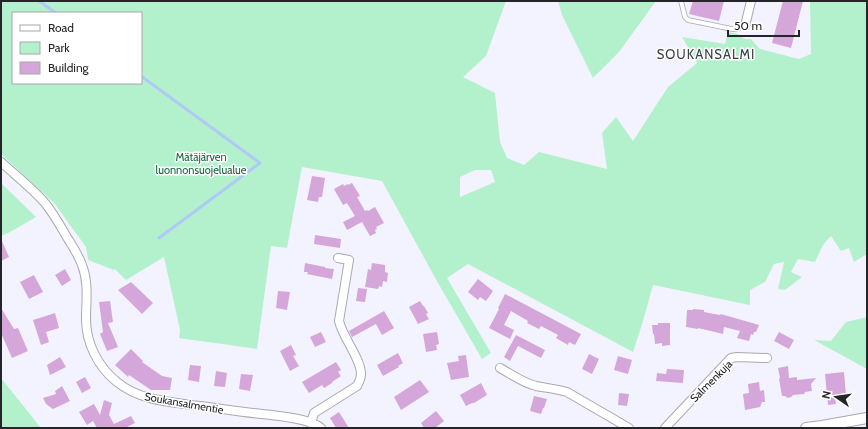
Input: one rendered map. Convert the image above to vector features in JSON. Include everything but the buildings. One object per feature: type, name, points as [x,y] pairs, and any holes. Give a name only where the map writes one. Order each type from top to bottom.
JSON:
[{"type":"street","points":[[745,26],[751,1]]},
{"type":"street","name":"Soukansalmentie","points":[[1,162],[45,203],[82,264],[87,288],[86,324],[89,340],[98,362],[115,381],[131,392],[155,400],[288,417],[318,425],[321,428]]},
{"type":"street","points":[[310,423],[314,413],[357,386],[361,379],[360,365],[341,328],[339,321],[349,260],[338,258]]},
{"type":"street","name":"Salmenkuja","points":[[665,428],[731,358],[767,358]]},
{"type":"street","points":[[500,368],[536,386],[567,392],[629,428]]},
{"type":"street","points":[[806,428],[867,418]]},
{"type":"lane","points":[[681,1],[685,17],[688,20],[737,30],[745,26]]},
{"type":"green space","name":"Mätäjärven luonnonsuojelualue","points":[[1,1],[506,1],[486,56],[463,77],[495,93],[500,142],[507,158],[524,165],[539,152],[607,169],[602,133],[616,117],[633,141],[668,87],[697,63],[682,37],[725,44],[728,32],[738,34],[746,39],[751,39],[760,49],[799,59],[811,54],[810,1],[867,1],[867,254],[854,262],[849,248],[841,251],[831,236],[823,245],[815,262],[798,259],[791,272],[802,277],[785,290],[778,289],[784,262],[774,264],[765,282],[750,290],[750,305],[653,285],[633,352],[468,264],[447,278],[491,353],[482,359],[382,181],[302,167],[287,248],[271,246],[257,349],[179,338],[180,330],[164,257],[126,280],[115,269],[114,270],[88,260],[86,247],[54,203],[1,154]],"holes":[[[475,170],[491,170],[495,182],[460,197],[460,177]]]},
{"type":"green space","points":[[558,1],[656,1],[619,52],[593,78],[562,15]]},
{"type":"green space","points":[[1,183],[36,217],[1,236]]},
{"type":"green space","points":[[867,317],[867,369],[814,340],[831,341],[846,322]]},
{"type":"green space","points":[[1,378],[41,428],[1,428]]},
{"type":"waterway","points":[[39,1],[55,12]]},
{"type":"waterway","points":[[142,77],[260,163],[159,238]]},
{"type":"district","name":"SOUKANSALMI","points":[[706,54]]}]
